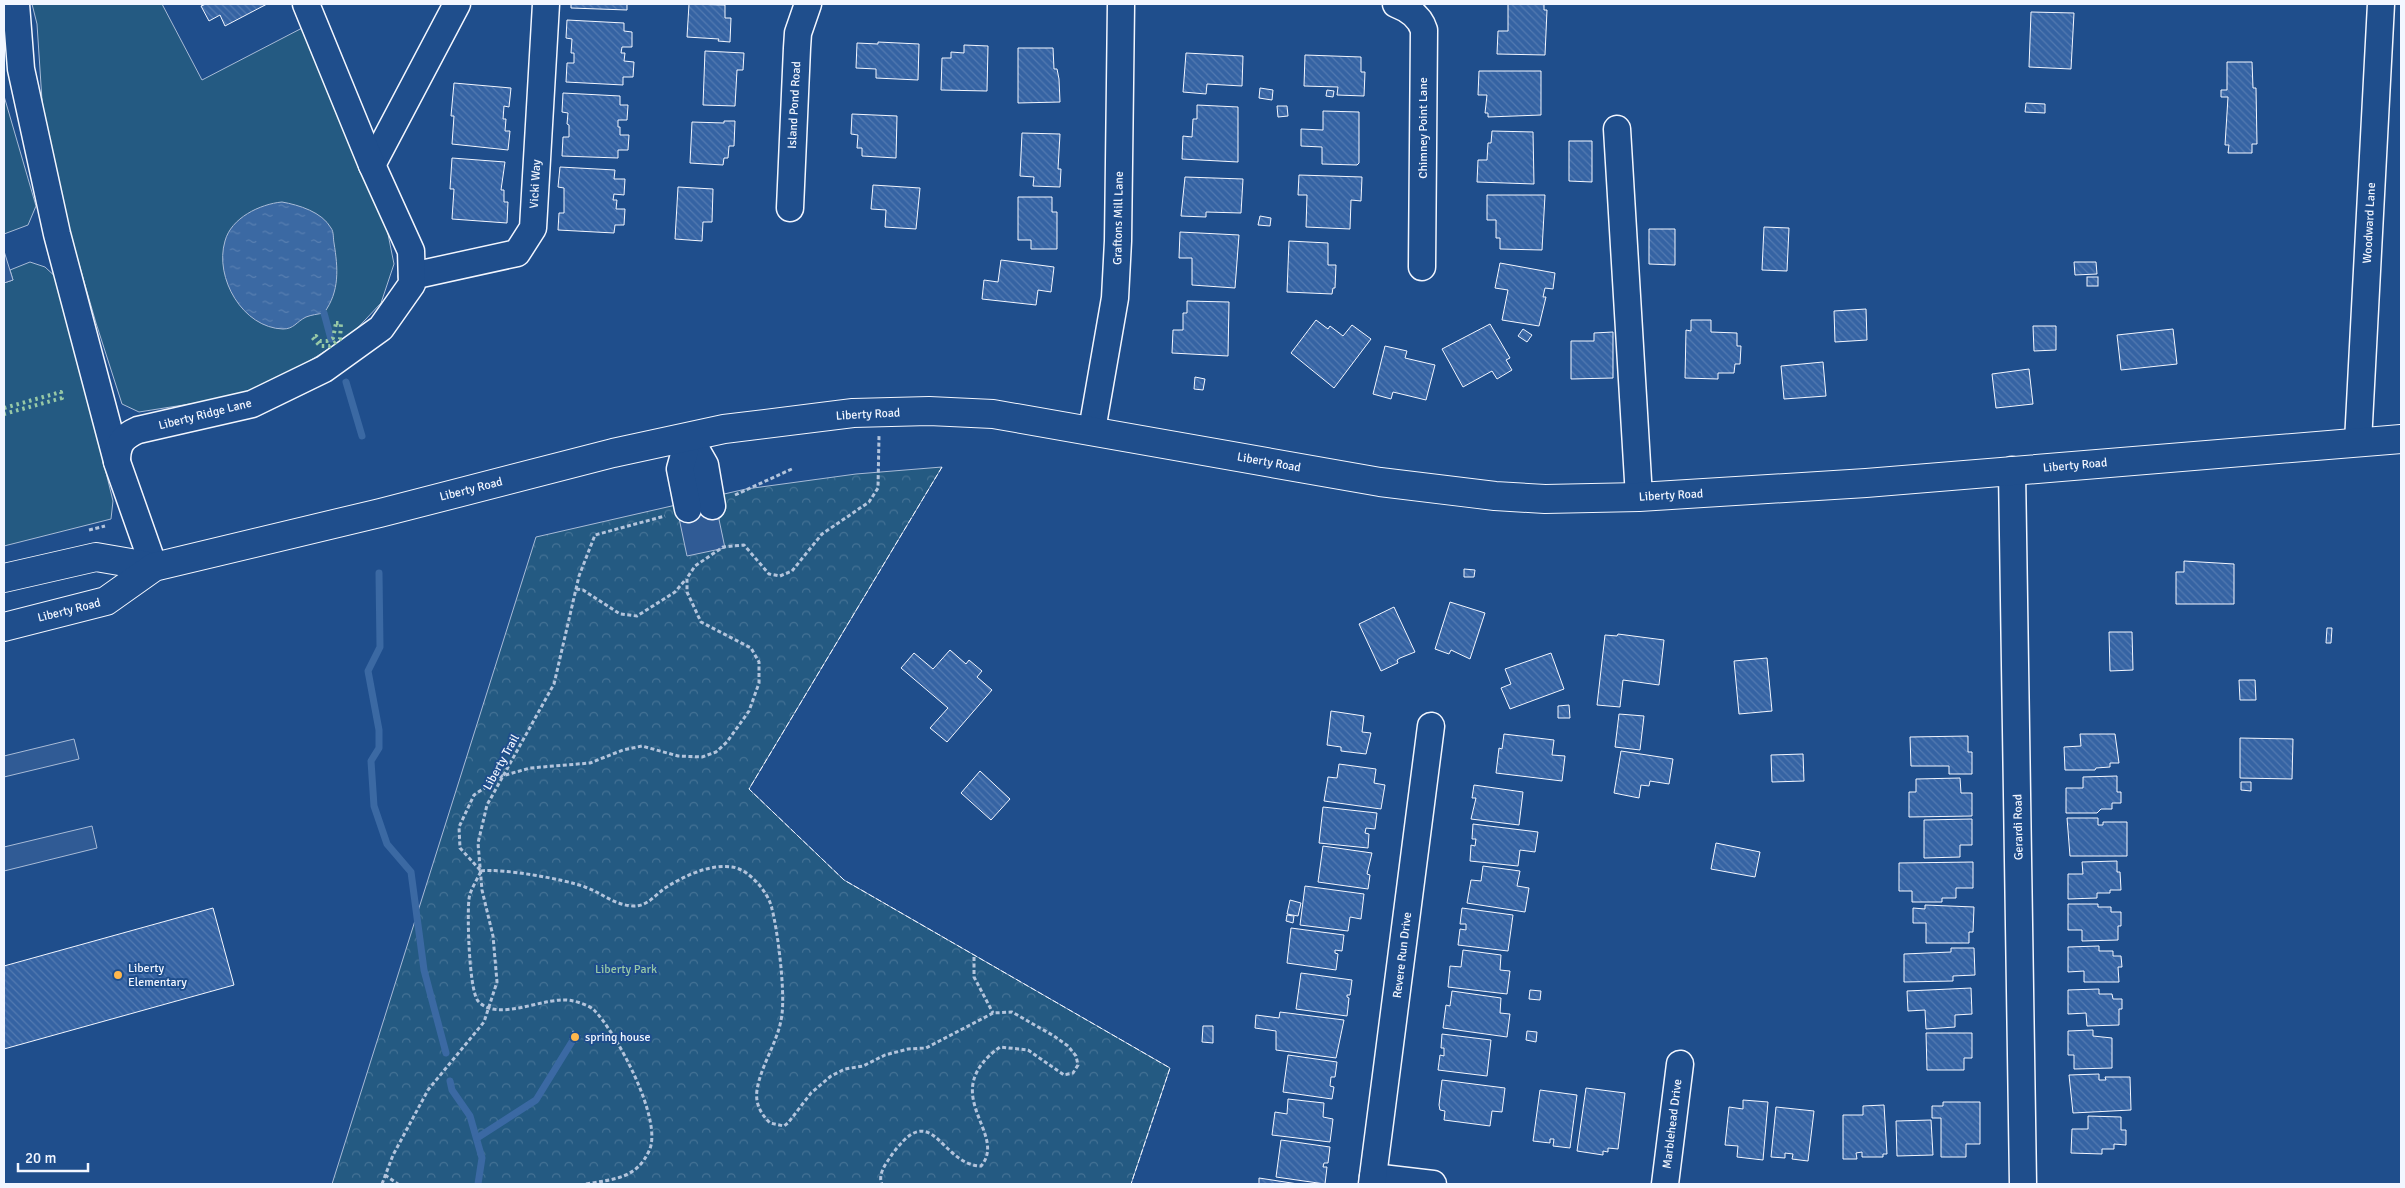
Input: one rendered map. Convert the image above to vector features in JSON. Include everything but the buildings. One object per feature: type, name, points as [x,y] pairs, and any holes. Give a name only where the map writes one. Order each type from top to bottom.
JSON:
[{"type":"main road","name":"Liberty Road","points":[[4,627],[106,601],[154,567],[380,513],[613,453],[753,425],[853,413],[929,411],[993,414],[1380,482],[1495,496],[1545,498],[1639,497],[1866,483],[2401,439]]},
{"type":"main road","name":"Liberty Road","points":[[4,578],[96,557],[154,567]]},
{"type":"street","points":[[16,4],[21,69],[57,234],[117,462],[154,567]]},
{"type":"street","name":"Liberty Ridge Lane","points":[[117,462],[117,447],[124,436],[138,430],[252,404],[324,369],[381,328],[412,284],[411,252],[372,165],[306,4]]},
{"type":"street","points":[[372,165],[457,4]]},
{"type":"street","name":"Vicki Way","points":[[412,276],[517,253],[533,228],[546,4]]},
{"type":"street","name":"Island Pond Road","points":[[790,208],[798,33],[808,4]]},
{"type":"street","name":"Graftons Mill Lane","points":[[1092,430],[1115,298],[1118,241],[1121,4]]},
{"type":"street","name":"Chimney Point Lane","points":[[1396,4],[1408,9],[1422,22],[1424,30],[1422,267]]},
{"type":"street","name":"Woodward Lane","points":[[2358,442],[2381,4]]},
{"type":"street","points":[[1617,129],[1639,497]]},
{"type":"street","points":[[689,437],[680,469],[700,507]]},
{"type":"street","name":"Gerardi Road","points":[[2012,470],[2023,1184]]},
{"type":"street","name":"Revere Run Drive","points":[[1372,1181],[1431,726]]},
{"type":"street","name":"Marblehead Drive","points":[[1665,1184],[1680,1064]]},
{"type":"street","points":[[1372,1181],[1433,1184]]},
{"type":"path","points":[[576,589],[583,590],[620,614],[637,616],[675,592],[696,566],[723,547],[744,545],[769,574],[780,576],[792,571],[822,534],[869,502],[878,488],[879,413]]},
{"type":"path","name":"Liberty Trail","points":[[382,1184],[393,1155],[428,1090],[484,1022],[489,1008],[497,982],[493,936],[482,890],[478,843],[487,805],[554,684],[579,576],[595,535],[700,507],[794,468]]},
{"type":"path","points":[[481,871],[460,848],[459,827],[474,795],[502,776],[530,768],[590,763],[623,750],[642,746],[678,756],[702,757],[716,752],[727,742],[749,711],[759,683],[759,662],[751,648],[701,622],[687,592],[687,578]]},
{"type":"path","points":[[481,871],[495,869],[568,882],[586,887],[618,904],[635,907],[651,901],[664,889],[690,874],[709,868],[732,867],[749,876],[763,890],[772,908],[781,985],[782,1015],[757,1090],[758,1106],[770,1123],[784,1126],[811,1093],[831,1076],[845,1068],[863,1066],[885,1055],[908,1048],[926,1048],[994,1013],[1012,1012],[1054,1036],[1068,1046],[1076,1056],[1078,1065],[1073,1073],[1064,1075],[1028,1050],[1000,1047],[988,1056],[978,1069],[971,1087],[974,1107],[989,1149],[987,1159],[981,1166],[971,1166],[957,1159],[945,1143],[926,1132],[919,1131],[914,1132],[894,1152],[883,1167],[880,1180],[882,1184]]},
{"type":"path","points":[[481,871],[469,898],[471,981],[478,1000],[489,1008],[507,1010],[540,1003],[572,1000],[593,1009],[637,1079],[647,1106],[651,1147],[643,1164],[626,1176],[586,1184]]},
{"type":"path","points":[[974,956],[974,977],[994,1013]]},
{"type":"path","points":[[385,1175],[398,1184]]},
{"type":"green space","points":[[32,4],[162,4],[202,80],[306,26],[384,214],[394,264],[381,303],[351,335],[290,373],[247,395],[139,412],[122,404],[96,323],[45,146],[37,24]]},
{"type":"green space","points":[[4,96],[36,206],[28,225],[4,234]]},
{"type":"green space","points":[[30,262],[45,267],[59,280],[113,501],[111,519],[4,546],[4,283],[13,280],[10,270]]},
{"type":"green space","name":"Liberty Park","points":[[942,467],[749,789],[844,880],[1170,1068],[1131,1184],[332,1184],[536,537],[746,489],[856,474]]},
{"type":"shaded area","points":[[4,251],[13,280],[4,283]]},
{"type":"shaded area","points":[[717,510],[725,548],[687,556],[679,518]]},
{"type":"shaded area","points":[[74,739],[79,759],[4,777],[4,756]]},
{"type":"shaded area","points":[[92,826],[97,848],[4,871],[4,847]]},
{"type":"water","points":[[282,202],[310,210],[327,222],[333,233],[337,270],[333,296],[324,313],[306,317],[287,329],[269,326],[256,320],[244,310],[228,285],[223,255],[225,241],[233,225],[256,209]]},
{"type":"waterway","points":[[324,313],[331,339]]},
{"type":"waterway","points":[[346,382],[362,436]]},
{"type":"waterway","points":[[379,573],[380,647],[368,671],[379,730],[379,748],[371,761],[374,806],[387,844],[411,872],[424,970],[446,1053]]},
{"type":"waterway","points":[[477,1138],[536,1100],[573,1040]]},
{"type":"waterway","points":[[450,1081],[452,1090],[470,1116],[482,1158],[478,1184]]},
{"type":"hedge","points":[[336,323],[341,323],[340,339],[330,346],[320,346],[312,337],[316,336],[320,341],[327,341],[333,338],[336,323]]},
{"type":"hedge","points":[[4,408],[61,392],[62,398],[4,414]]},
{"type":"fence","points":[[942,467],[749,789],[844,880],[1170,1068],[1131,1184]]},
{"type":"place","name":"Liberty Elementary","points":[[118,975]]},
{"type":"place","name":"spring house","points":[[575,1037]]}]
